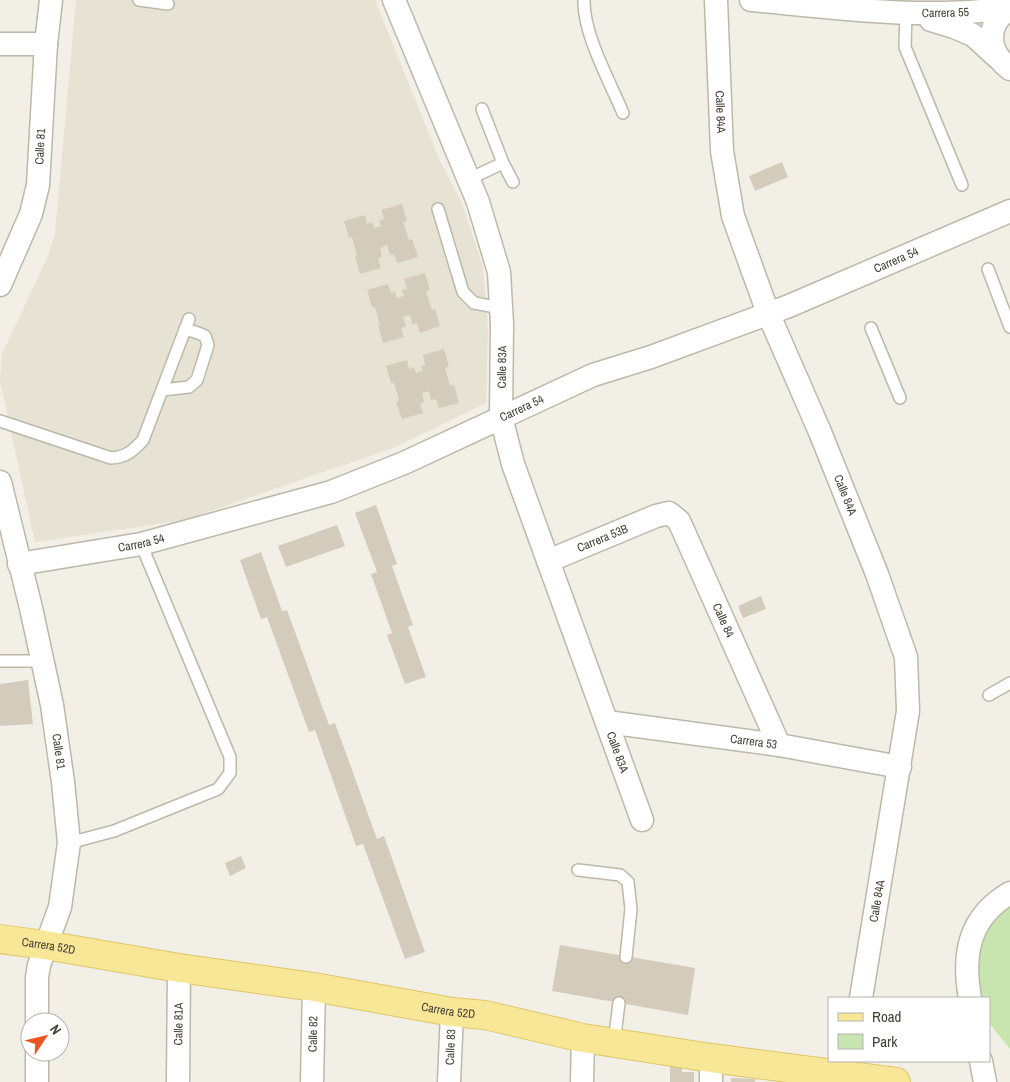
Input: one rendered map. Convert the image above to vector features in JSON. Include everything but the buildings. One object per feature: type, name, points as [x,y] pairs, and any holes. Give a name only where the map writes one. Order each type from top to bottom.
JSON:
[{"type":"main road","name":"Carrera 52D","points":[[0,939],[179,968],[314,987],[452,1012],[485,1015],[583,1038],[614,1043],[711,1070],[851,1072],[896,1082]]},
{"type":"street","name":"Calle 81","points":[[0,285],[31,214],[38,185],[46,44],[51,0]]},
{"type":"street","name":"Calle 83A","points":[[394,0],[478,202],[499,272],[501,308],[501,417],[513,464],[642,820]]},
{"type":"street","name":"Calle 84A","points":[[716,0],[722,151],[733,216],[768,314],[820,432],[878,574],[906,657],[908,711],[861,997]]},
{"type":"street","name":"Carrera 55","points":[[751,0],[908,14],[973,13],[1009,8]]},
{"type":"street","points":[[1009,8],[999,16],[993,30],[992,43],[1003,63],[1010,85]]},
{"type":"street","name":"Carrera 55","points":[[908,14],[954,26],[972,35],[1003,63]]},
{"type":"street","points":[[0,44],[46,44]]},
{"type":"street","name":"Carrera 54","points":[[19,564],[140,544],[331,492],[404,462],[593,375],[651,358],[789,306],[1010,211]]},
{"type":"street","name":"Calle 81","points":[[0,482],[52,705],[63,782],[69,843],[60,907],[45,945],[37,977],[37,1012]]},
{"type":"street","name":"Calle 84","points":[[656,516],[668,513],[680,521],[779,745]]},
{"type":"street","name":"Carrera 53B","points":[[548,561],[656,516]]},
{"type":"street","name":"Carrera 53","points":[[606,722],[779,745],[900,766]]},
{"type":"street","points":[[970,997],[966,963],[970,941],[980,921],[994,902],[1010,893]]},
{"type":"street","name":"Calle 81A","points":[[178,1082],[179,968]]},
{"type":"street","name":"Calle 82","points":[[312,1082],[314,987]]},
{"type":"street","name":"Calle 83","points":[[449,1082],[452,1012]]},
{"type":"street","points":[[582,1082],[583,1038]]},
{"type":"street","points":[[37,1062],[37,1082]]},
{"type":"street","points":[[981,1062],[985,1082]]},
{"type":"lane","points":[[140,0],[168,4]]},
{"type":"lane","points":[[584,0],[584,10],[594,46],[623,113]]},
{"type":"lane","points":[[908,14],[905,47],[962,186]]},
{"type":"lane","points":[[482,109],[503,163],[513,182]]},
{"type":"lane","points":[[469,179],[503,163]]},
{"type":"lane","points":[[438,209],[463,292],[474,303],[501,308]]},
{"type":"lane","points":[[988,269],[1010,326]]},
{"type":"lane","points":[[0,421],[110,458],[122,457],[134,450],[143,440],[187,324],[205,336],[208,345],[198,380],[189,386],[162,390]]},
{"type":"lane","points":[[870,328],[900,398]]},
{"type":"lane","points":[[69,843],[114,831],[218,790],[230,773],[230,757],[140,544]]},
{"type":"lane","points":[[0,661],[42,661]]},
{"type":"lane","points":[[989,695],[1010,683]]},
{"type":"lane","points":[[578,870],[620,875],[628,882],[631,909],[626,956]]},
{"type":"lane","points":[[614,1043],[618,1002]]},
{"type":"shaded area","points":[[76,0],[375,0],[440,161],[462,203],[483,267],[488,329],[486,403],[393,448],[185,520],[35,542],[0,381],[2,354],[48,256],[55,233]]},
{"type":"green space","points":[[1010,904],[1010,1049],[990,1024],[990,997],[975,997],[973,953],[984,925]]}]
